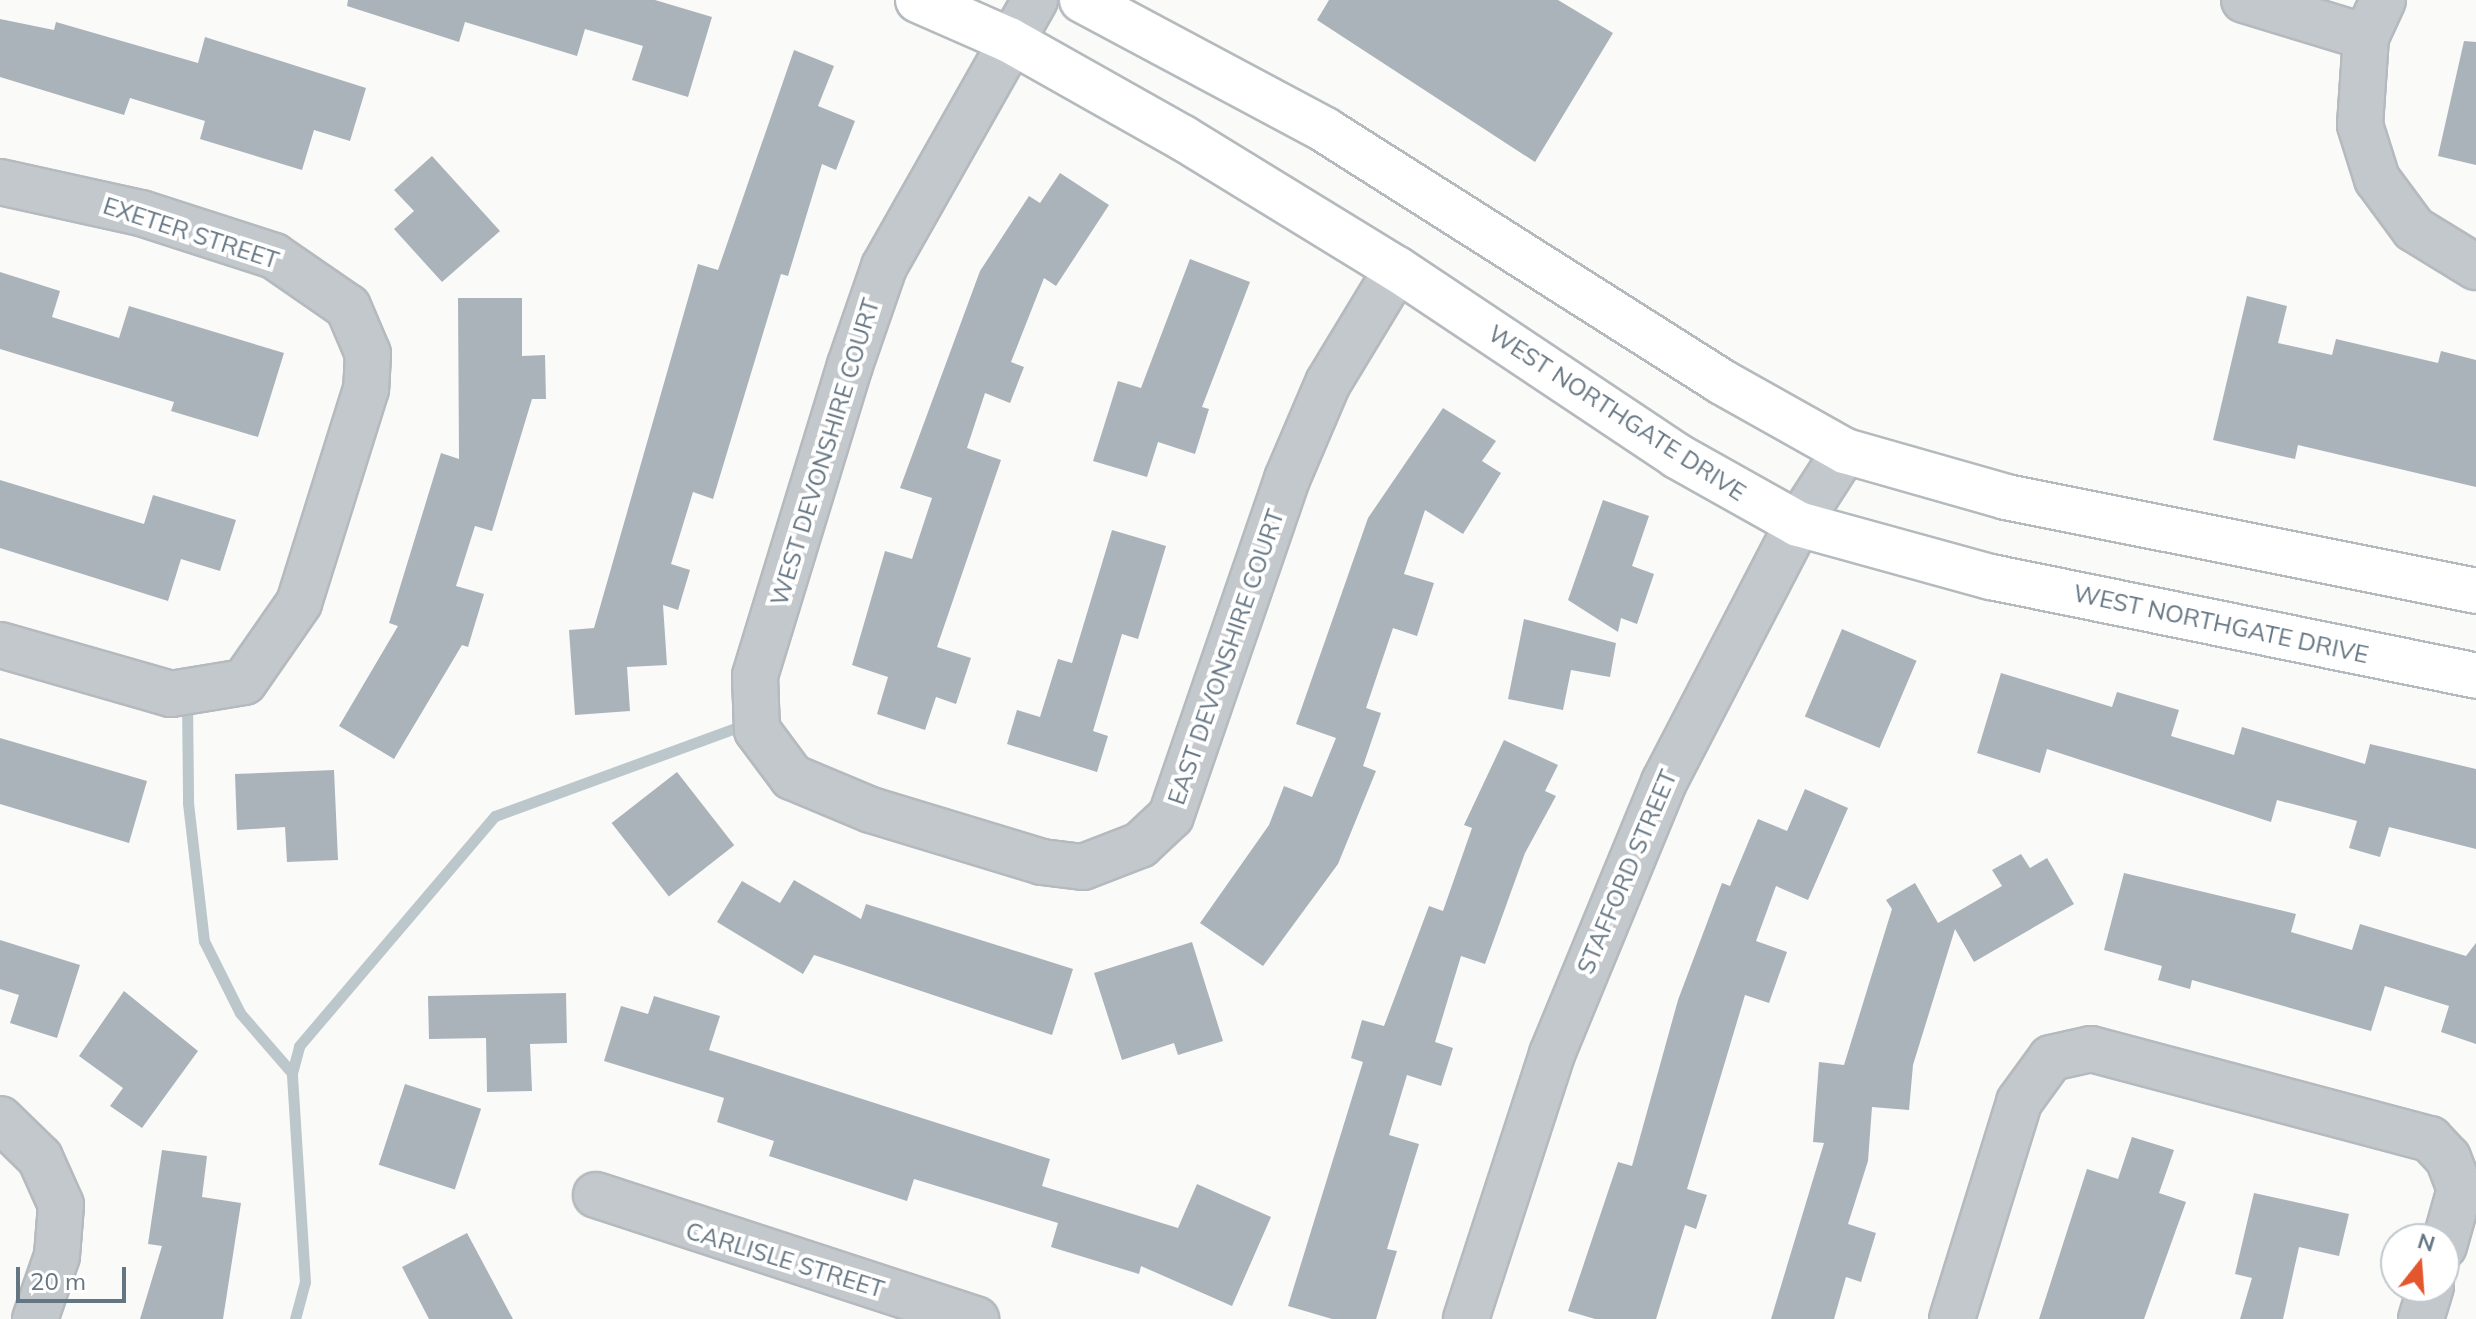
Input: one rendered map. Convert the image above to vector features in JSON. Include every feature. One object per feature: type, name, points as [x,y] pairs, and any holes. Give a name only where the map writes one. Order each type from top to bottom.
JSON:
[{"type":"main road","name":"WEST NORTHGATE DRIVE","points":[[918,0],[1009,40],[1397,269],[1677,456],[1798,524],[1991,577],[2476,676]]},
{"type":"main road","points":[[1082,0],[1325,130],[1722,382],[1845,451],[2006,497],[2476,591]]},
{"type":"street","name":"WEST DEVONSHIRE COURT","points":[[935,830],[792,777],[757,730],[752,706],[884,267],[1009,40],[1035,0]]},
{"type":"street","points":[[2244,0],[2375,19],[2360,125],[2377,179],[2414,229],[2476,267]]},
{"type":"street","name":"EXETER STREET","points":[[0,182],[141,213],[274,256],[348,307],[368,354],[366,389],[299,603],[244,682],[205,694],[137,686],[0,645]]},
{"type":"street","name":"EAST DEVONSHIRE COURT","points":[[935,830],[1083,867],[1114,860],[1171,816],[1287,479],[1328,383],[1397,269]]},
{"type":"street","name":"STAFFORD STREET","points":[[1466,1319],[1552,1054],[1604,921],[1664,782],[1798,524],[1845,451]]},
{"type":"street","points":[[1952,1319],[2019,1102],[2051,1058],[2091,1049],[2272,1099],[2391,1123],[2430,1139],[2448,1158],[2460,1189],[2450,1223]]},
{"type":"street","points":[[0,1119],[40,1158],[61,1205],[57,1256],[35,1319]]},
{"type":"street","name":"CARLISLE STREET","points":[[596,1195],[976,1319]]},
{"type":"building","points":[[348,0],[655,0],[712,17],[688,97],[632,80],[643,46],[585,29],[577,56],[465,22],[459,42],[347,6]]},
{"type":"building","points":[[1329,0],[1558,0],[1613,33],[1535,162],[1317,20]]},
{"type":"building","points":[[0,19],[54,30],[56,22],[198,63],[205,37],[366,88],[350,141],[314,130],[302,170],[200,139],[205,121],[130,98],[124,115],[0,77]]},
{"type":"building","points":[[2464,41],[2476,42],[2476,165],[2438,156]]},
{"type":"building","points":[[794,50],[834,66],[818,106],[855,121],[836,170],[822,164],[788,276],[781,274],[713,499],[693,492],[671,564],[690,570],[678,610],[663,605],[667,665],[627,667],[630,711],[575,715],[569,630],[594,628],[698,264],[718,270]]},
{"type":"building","points":[[432,156],[500,231],[442,282],[394,229],[414,211],[394,190]]},
{"type":"building","points":[[1060,173],[1109,205],[1056,286],[1044,278],[1011,362],[1024,367],[1010,403],[985,393],[967,448],[1001,460],[937,647],[971,658],[956,704],[936,697],[925,730],[877,714],[888,677],[852,665],[885,551],[912,559],[932,498],[900,488],[980,271],[1029,196],[1040,203]]},
{"type":"building","points":[[1190,259],[1250,282],[1202,407],[1209,409],[1195,454],[1158,442],[1147,477],[1093,461],[1118,381],[1141,388]]},
{"type":"building","points":[[0,272],[60,291],[52,317],[119,338],[129,306],[284,353],[258,437],[171,411],[174,402],[0,349]]},
{"type":"building","points":[[2247,296],[2287,306],[2278,343],[2332,355],[2336,339],[2438,363],[2441,351],[2476,360],[2476,487],[2298,445],[2295,459],[2213,440]]},
{"type":"building","points":[[458,298],[522,298],[522,356],[545,355],[546,399],[532,399],[492,531],[475,526],[456,586],[484,594],[468,647],[462,645],[394,759],[339,726],[398,626],[389,623],[441,453],[459,459]]},
{"type":"building","points":[[1443,408],[1496,441],[1482,461],[1501,473],[1463,534],[1425,510],[1404,574],[1434,583],[1417,636],[1393,628],[1366,708],[1381,713],[1363,766],[1376,771],[1338,864],[1263,966],[1200,923],[1269,825],[1284,786],[1312,797],[1336,738],[1296,724],[1368,518]]},
{"type":"building","points":[[0,480],[144,524],[153,495],[236,520],[220,571],[181,559],[168,601],[0,548]]},
{"type":"building","points":[[1603,500],[1649,516],[1632,566],[1654,574],[1637,624],[1621,618],[1618,632],[1568,600]]},
{"type":"building","points":[[1112,530],[1166,546],[1138,639],[1122,634],[1093,731],[1108,736],[1097,772],[1007,744],[1017,710],[1040,717],[1058,659],[1072,663]]},
{"type":"building","points":[[1524,619],[1616,643],[1610,677],[1571,670],[1563,710],[1508,699]]},
{"type":"building","points":[[1842,629],[1917,661],[1879,748],[1805,716]]},
{"type":"building","points":[[2001,673],[2112,707],[2117,692],[2179,710],[2171,736],[2234,755],[2242,727],[2365,764],[2370,744],[2476,769],[2476,849],[2389,827],[2380,857],[2349,848],[2357,821],[2277,800],[2271,822],[2047,749],[2040,773],[1977,753]]},
{"type":"building","points":[[0,738],[147,781],[129,843],[0,804]]},
{"type":"building","points":[[1504,740],[1558,765],[1545,791],[1556,796],[1525,853],[1485,964],[1461,956],[1435,1042],[1453,1048],[1441,1086],[1407,1075],[1389,1135],[1419,1144],[1387,1249],[1397,1251],[1376,1319],[1332,1319],[1288,1306],[1363,1062],[1351,1058],[1362,1020],[1384,1026],[1429,906],[1443,911],[1472,828],[1464,825]]},
{"type":"building","points":[[334,770],[338,860],[287,862],[285,827],[237,830],[235,774]]},
{"type":"building","points":[[677,772],[734,845],[669,896],[612,823]]},
{"type":"building","points":[[1805,789],[1848,808],[1808,900],[1776,886],[1756,941],[1787,952],[1769,1003],[1745,995],[1687,1189],[1707,1195],[1696,1229],[1685,1225],[1656,1319],[1595,1319],[1568,1311],[1618,1162],[1632,1166],[1678,1000],[1722,883],[1730,886],[1758,819],[1787,831]]},
{"type":"building","points":[[2021,854],[2030,868],[2047,858],[2074,904],[1974,962],[1955,929],[1913,1065],[1909,1110],[1872,1107],[1868,1161],[1848,1224],[1876,1233],[1861,1282],[1846,1277],[1834,1319],[1771,1319],[1824,1143],[1813,1142],[1819,1062],[1844,1065],[1892,909],[1886,900],[1915,883],[1938,923],[2002,886],[1992,870]]},
{"type":"building","points":[[2124,873],[2296,914],[2291,932],[2352,950],[2360,924],[2466,956],[2476,943],[2476,1044],[2441,1032],[2449,1006],[2385,986],[2371,1031],[2192,980],[2190,989],[2158,980],[2162,966],[2104,950]]},
{"type":"building","points":[[794,880],[861,919],[866,904],[1073,969],[1052,1035],[814,955],[803,974],[717,922],[742,881],[780,903]]},
{"type":"building","points":[[0,940],[80,965],[57,1038],[10,1023],[19,995],[0,989]]},
{"type":"building","points":[[1192,942],[1223,1041],[1178,1055],[1174,1043],[1122,1060],[1094,973]]},
{"type":"building","points":[[124,991],[198,1051],[142,1128],[110,1106],[123,1088],[79,1056]]},
{"type":"building","points":[[566,993],[567,1043],[530,1044],[532,1091],[487,1092],[486,1038],[429,1039],[428,996]]},
{"type":"building","points":[[654,996],[720,1016],[709,1050],[1050,1159],[1042,1186],[1178,1228],[1197,1184],[1271,1217],[1232,1306],[1141,1266],[1139,1274],[1051,1247],[1058,1223],[914,1179],[907,1201],[769,1156],[774,1141],[717,1122],[724,1098],[604,1061],[621,1006],[648,1014]]},
{"type":"building","points":[[405,1084],[481,1109],[455,1190],[379,1165]]},
{"type":"building","points":[[2132,1137],[2174,1150],[2159,1193],[2186,1202],[2144,1319],[2039,1319],[2087,1169],[2118,1179]]},
{"type":"building","points":[[162,1150],[207,1156],[202,1197],[241,1203],[223,1319],[140,1319],[162,1246],[148,1244]]},
{"type":"building","points":[[2254,1193],[2349,1214],[2339,1256],[2299,1247],[2283,1319],[2240,1319],[2252,1278],[2235,1274]]},
{"type":"building","points":[[467,1233],[513,1319],[429,1319],[402,1267]]},
{"type":"waterway","points":[[187,699],[188,803],[204,941],[240,1013],[292,1073]]},
{"type":"waterway","points":[[295,1319],[305,1282],[292,1073],[299,1046],[495,816],[747,724]]}]
